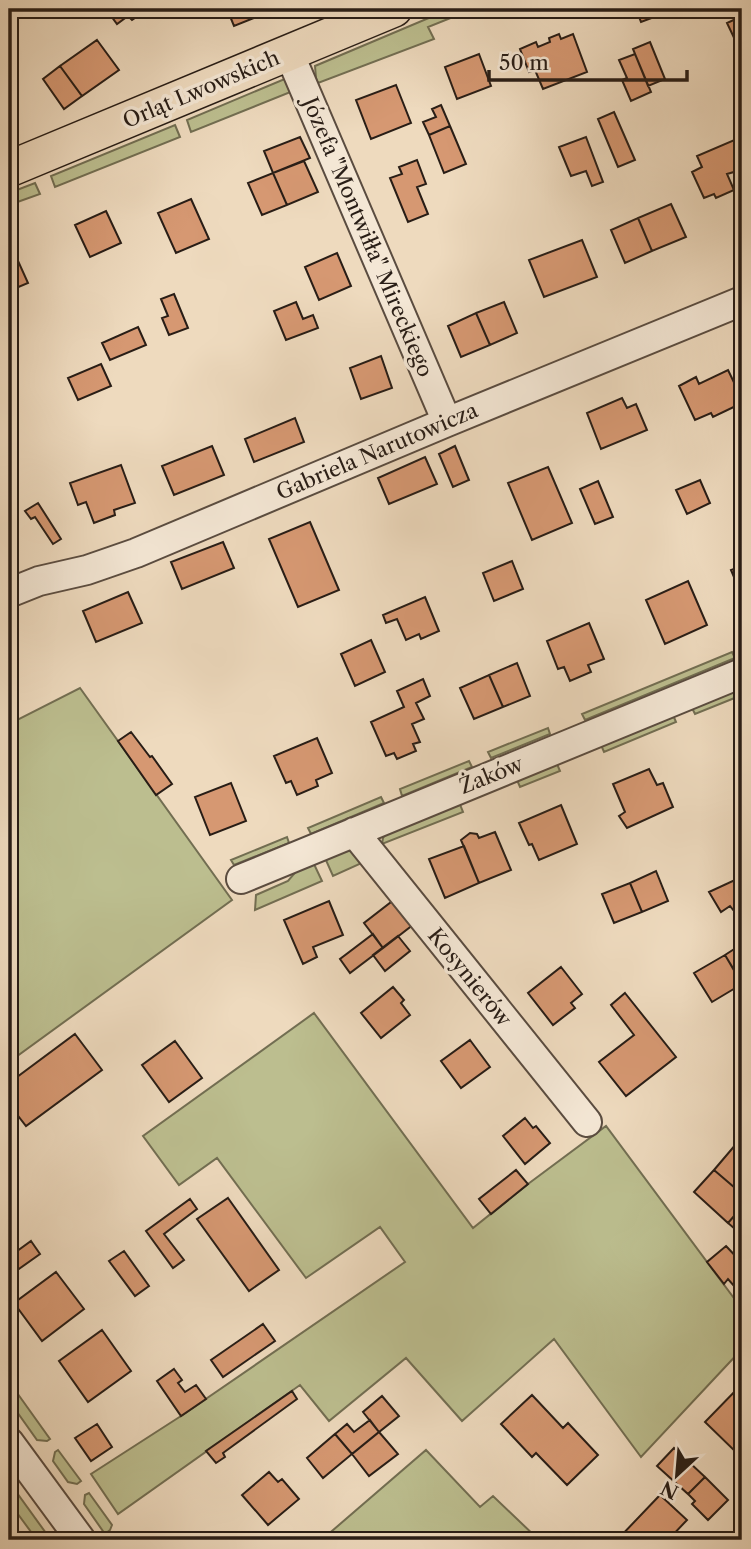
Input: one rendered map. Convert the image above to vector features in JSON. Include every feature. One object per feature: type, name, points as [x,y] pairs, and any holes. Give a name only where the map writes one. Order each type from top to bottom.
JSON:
[{"type":"main road","name":"Orląt Lwowskich","points":[[9,169],[394,9]]},
{"type":"street","name":"Józefa \"Montwiłła\" Mireckiego","points":[[289,52],[447,422]]},
{"type":"street","name":"Gabriela Narutowicza","points":[[9,593],[39,581],[87,570],[127,556],[742,301]]},
{"type":"street","name":"Żaków","points":[[241,879],[742,673]]},
{"type":"street","name":"Kosynierów","points":[[354,832],[587,1122]]},
{"type":"street","points":[[9,1442],[81,1540]]},
{"type":"green space","points":[[450,9],[473,9],[428,27],[434,39],[318,83],[315,66]]},
{"type":"green space","points":[[287,78],[293,91],[191,132],[187,120]]},
{"type":"green space","points":[[175,125],[180,137],[55,187],[51,176]]},
{"type":"green space","points":[[35,183],[40,194],[9,205],[9,193]]},
{"type":"green space","points":[[732,652],[735,658],[585,720],[582,714]]},
{"type":"green space","points":[[742,687],[742,695],[695,714],[692,708]]},
{"type":"green space","points":[[80,688],[232,900],[9,1062],[9,724]]},
{"type":"green space","points":[[673,715],[676,722],[604,752],[601,745]]},
{"type":"green space","points":[[548,728],[550,734],[491,758],[488,752]]},
{"type":"green space","points":[[469,761],[472,767],[402,796],[400,789]]},
{"type":"green space","points":[[557,764],[560,771],[520,787],[517,780]]},
{"type":"green space","points":[[381,797],[384,803],[311,834],[308,828]]},
{"type":"green space","points":[[459,802],[463,812],[382,844],[386,833]]},
{"type":"green space","points":[[287,837],[289,843],[234,865],[231,860]]},
{"type":"green space","points":[[351,847],[364,862],[333,876],[325,858]]},
{"type":"green space","points":[[313,862],[322,881],[255,910],[256,895],[288,881],[299,868]]},
{"type":"green space","points":[[314,1013],[473,1228],[606,1126],[742,1309],[742,1349],[641,1457],[554,1339],[462,1421],[406,1358],[329,1421],[300,1385],[118,1514],[91,1474],[181,1416],[405,1262],[380,1227],[306,1278],[217,1158],[179,1185],[143,1136]]},
{"type":"green space","points":[[15,1390],[50,1439],[37,1440],[10,1402],[11,1393]]},
{"type":"green space","points":[[58,1450],[81,1481],[77,1484],[68,1482],[53,1461]]},
{"type":"green space","points":[[426,1450],[480,1507],[493,1496],[539,1540],[327,1540],[325,1537]]},
{"type":"green space","points":[[9,1487],[17,1493],[51,1540],[37,1540],[9,1502]]},
{"type":"green space","points":[[89,1493],[112,1525],[105,1534],[84,1504],[85,1495]]},
{"type":"building","points":[[106,9],[148,9],[132,20],[128,16],[117,24]]},
{"type":"building","points":[[227,9],[262,9],[264,14],[234,26]]},
{"type":"building","points":[[636,9],[673,9],[673,10],[641,22]]},
{"type":"building","points":[[742,16],[742,41],[737,44],[727,23]]},
{"type":"building","points":[[559,34],[561,39],[573,34],[587,72],[543,89],[535,70],[529,72],[520,49],[536,42],[538,47]]},
{"type":"building","points":[[97,40],[119,70],[82,96],[60,66]]},
{"type":"building","points":[[650,42],[665,79],[648,86],[633,49]]},
{"type":"building","points":[[479,54],[491,86],[457,99],[445,67]]},
{"type":"building","points":[[635,54],[651,92],[631,101],[622,80],[627,78],[619,60]]},
{"type":"building","points":[[60,66],[82,96],[64,109],[43,79]]},
{"type":"building","points":[[396,85],[411,123],[371,139],[356,100]]},
{"type":"building","points":[[441,105],[450,126],[429,135],[423,122],[436,117],[432,109]]},
{"type":"building","points":[[614,112],[635,160],[618,167],[598,119]]},
{"type":"building","points":[[450,126],[466,164],[444,173],[429,135]]},
{"type":"building","points":[[300,137],[310,158],[273,173],[264,151]]},
{"type":"building","points":[[586,137],[603,182],[592,186],[586,171],[571,176],[559,147]]},
{"type":"building","points":[[739,138],[742,146],[742,173],[736,176],[734,172],[727,174],[734,190],[716,198],[714,194],[704,198],[692,172],[702,167],[697,156]]},
{"type":"building","points":[[417,160],[426,184],[417,187],[428,214],[408,222],[390,178],[402,174],[399,167]]},
{"type":"building","points":[[304,161],[318,192],[287,205],[273,173]]},
{"type":"building","points":[[273,173],[287,205],[262,215],[248,183]]},
{"type":"building","points":[[191,199],[209,239],[176,253],[158,213]]},
{"type":"building","points":[[671,204],[686,237],[652,251],[638,218]]},
{"type":"building","points":[[106,211],[121,243],[90,257],[75,225]]},
{"type":"building","points":[[638,218],[652,251],[625,263],[611,230]]},
{"type":"building","points":[[582,240],[597,277],[544,297],[529,260]]},
{"type":"building","points":[[14,252],[28,283],[9,291],[9,255]]},
{"type":"building","points":[[337,253],[351,286],[319,300],[305,267]]},
{"type":"building","points":[[174,294],[188,328],[169,335],[162,318],[168,316],[161,299]]},
{"type":"building","points":[[296,302],[303,319],[313,315],[318,328],[286,340],[274,311]]},
{"type":"building","points":[[504,302],[517,333],[490,345],[476,313]]},
{"type":"building","points":[[476,313],[490,345],[461,357],[448,326]]},
{"type":"building","points":[[138,327],[146,345],[110,360],[102,343]]},
{"type":"building","points":[[381,356],[392,388],[361,399],[350,368]]},
{"type":"building","points":[[101,364],[111,386],[78,400],[68,378]]},
{"type":"building","points":[[728,370],[742,403],[713,417],[711,413],[695,420],[679,386],[696,377],[699,384]]},
{"type":"building","points":[[622,398],[627,408],[636,404],[647,430],[601,449],[587,413]]},
{"type":"building","points":[[295,418],[304,442],[254,462],[245,439]]},
{"type":"building","points":[[212,446],[224,475],[174,495],[162,466]]},
{"type":"building","points":[[455,446],[469,480],[453,487],[439,454]]},
{"type":"building","points":[[425,457],[437,484],[389,504],[378,478]]},
{"type":"building","points":[[121,465],[135,503],[114,510],[115,515],[94,523],[86,502],[78,505],[70,483]]},
{"type":"building","points":[[548,467],[572,523],[532,540],[508,483]]},
{"type":"building","points":[[700,480],[710,503],[687,514],[676,490]]},
{"type":"building","points":[[598,481],[613,517],[595,524],[580,489]]},
{"type":"building","points":[[38,503],[61,539],[53,544],[35,517],[31,519],[25,511]]},
{"type":"building","points":[[310,522],[339,590],[298,607],[269,539]]},
{"type":"building","points":[[223,542],[234,568],[182,589],[171,562]]},
{"type":"building","points":[[512,561],[523,589],[494,601],[483,573]]},
{"type":"building","points":[[742,566],[742,596],[731,570]]},
{"type":"building","points":[[688,581],[707,625],[665,644],[646,600]]},
{"type":"building","points":[[128,592],[142,623],[96,642],[83,611]]},
{"type":"building","points":[[425,597],[439,631],[421,639],[419,634],[406,640],[397,619],[386,623],[383,615]]},
{"type":"building","points":[[589,623],[604,659],[588,665],[591,672],[570,681],[564,667],[558,669],[547,641]]},
{"type":"building","points":[[371,640],[385,672],[355,686],[341,654]]},
{"type":"building","points":[[517,663],[530,696],[503,707],[489,675]]},
{"type":"building","points":[[489,675],[503,707],[474,719],[460,688]]},
{"type":"building","points":[[423,679],[430,696],[416,703],[424,719],[412,724],[420,742],[413,744],[416,751],[397,759],[394,753],[386,756],[371,722],[404,707],[397,691]]},
{"type":"building","points":[[131,732],[172,784],[156,795],[118,741]]},
{"type":"building","points":[[317,738],[332,773],[316,780],[318,786],[297,795],[291,781],[286,783],[274,756]]},
{"type":"building","points":[[649,769],[657,785],[663,783],[673,807],[627,828],[619,816],[625,812],[613,784]]},
{"type":"building","points":[[231,783],[246,821],[210,835],[195,797]]},
{"type":"building","points":[[561,805],[577,844],[539,860],[519,823]]},
{"type":"building","points":[[495,832],[511,870],[479,883],[461,840],[470,833],[477,834],[479,838]]},
{"type":"building","points":[[464,846],[479,883],[445,898],[429,859]]},
{"type":"building","points":[[656,871],[668,901],[642,912],[630,883]]},
{"type":"building","points":[[737,879],[742,888],[742,914],[738,916],[730,906],[721,912],[709,892]]},
{"type":"building","points":[[630,883],[642,912],[614,923],[602,894]]},
{"type":"building","points":[[395,899],[414,924],[383,948],[364,923]]},
{"type":"building","points":[[329,901],[343,935],[313,947],[317,957],[303,964],[284,920]]},
{"type":"building","points":[[373,934],[383,948],[350,973],[340,959]]},
{"type":"building","points":[[398,936],[410,951],[385,971],[373,955]]},
{"type":"building","points":[[742,944],[742,983],[725,955]]},
{"type":"building","points":[[725,955],[742,984],[712,1002],[694,973]]},
{"type":"building","points":[[561,967],[582,994],[571,1003],[575,1008],[553,1025],[528,993]]},
{"type":"building","points":[[393,987],[404,1000],[401,1003],[410,1015],[381,1038],[361,1013]]},
{"type":"building","points":[[625,993],[676,1057],[626,1096],[599,1062],[634,1035],[611,1005]]},
{"type":"building","points":[[75,1034],[102,1070],[26,1126],[12,1108],[16,1105],[9,1094],[9,1083]]},
{"type":"building","points":[[470,1040],[490,1067],[461,1088],[441,1061]]},
{"type":"building","points":[[175,1041],[202,1078],[169,1102],[142,1065]]},
{"type":"building","points":[[525,1118],[533,1128],[536,1126],[550,1143],[525,1164],[503,1136]]},
{"type":"building","points":[[742,1137],[742,1194],[714,1170]]},
{"type":"building","points":[[516,1170],[528,1184],[491,1214],[479,1199]]},
{"type":"building","points":[[714,1170],[742,1194],[742,1207],[728,1223],[694,1192]]},
{"type":"building","points":[[228,1198],[279,1270],[249,1291],[197,1219]]},
{"type":"building","points":[[190,1199],[197,1209],[164,1234],[184,1260],[173,1268],[146,1231]]},
{"type":"building","points":[[742,1207],[742,1235],[728,1223]]},
{"type":"building","points":[[31,1241],[40,1254],[9,1276],[9,1257]]},
{"type":"building","points":[[726,1246],[742,1263],[742,1295],[728,1279],[724,1284],[707,1262]]},
{"type":"building","points":[[124,1251],[149,1286],[135,1296],[109,1261]]},
{"type":"building","points":[[56,1272],[84,1309],[42,1341],[14,1303]]},
{"type":"building","points":[[263,1324],[275,1341],[223,1377],[211,1360]]},
{"type":"building","points":[[102,1330],[131,1371],[88,1402],[59,1361]]},
{"type":"building","points":[[174,1369],[182,1380],[178,1383],[185,1392],[196,1385],[206,1399],[181,1416],[157,1381]]},
{"type":"building","points":[[742,1384],[742,1458],[705,1422]]},
{"type":"building","points":[[292,1391],[297,1399],[223,1453],[225,1457],[216,1463],[206,1451]]},
{"type":"building","points":[[532,1395],[563,1428],[568,1423],[598,1455],[567,1485],[536,1453],[532,1457],[501,1424]]},
{"type":"building","points":[[382,1396],[399,1416],[379,1432],[363,1412]]},
{"type":"building","points":[[370,1420],[379,1432],[352,1454],[335,1434],[347,1424],[354,1432]]},
{"type":"building","points":[[97,1424],[112,1447],[91,1461],[75,1438]]},
{"type":"building","points":[[379,1432],[398,1454],[369,1476],[352,1454]]},
{"type":"building","points":[[335,1434],[352,1454],[323,1478],[307,1458]]},
{"type":"building","points":[[674,1448],[705,1477],[688,1494],[657,1466]]},
{"type":"building","points":[[269,1472],[278,1482],[282,1479],[299,1499],[268,1525],[242,1495]]},
{"type":"building","points":[[705,1477],[728,1500],[708,1520],[692,1504],[695,1501],[688,1494]]},
{"type":"building","points":[[660,1495],[687,1520],[668,1540],[617,1540]]}]
